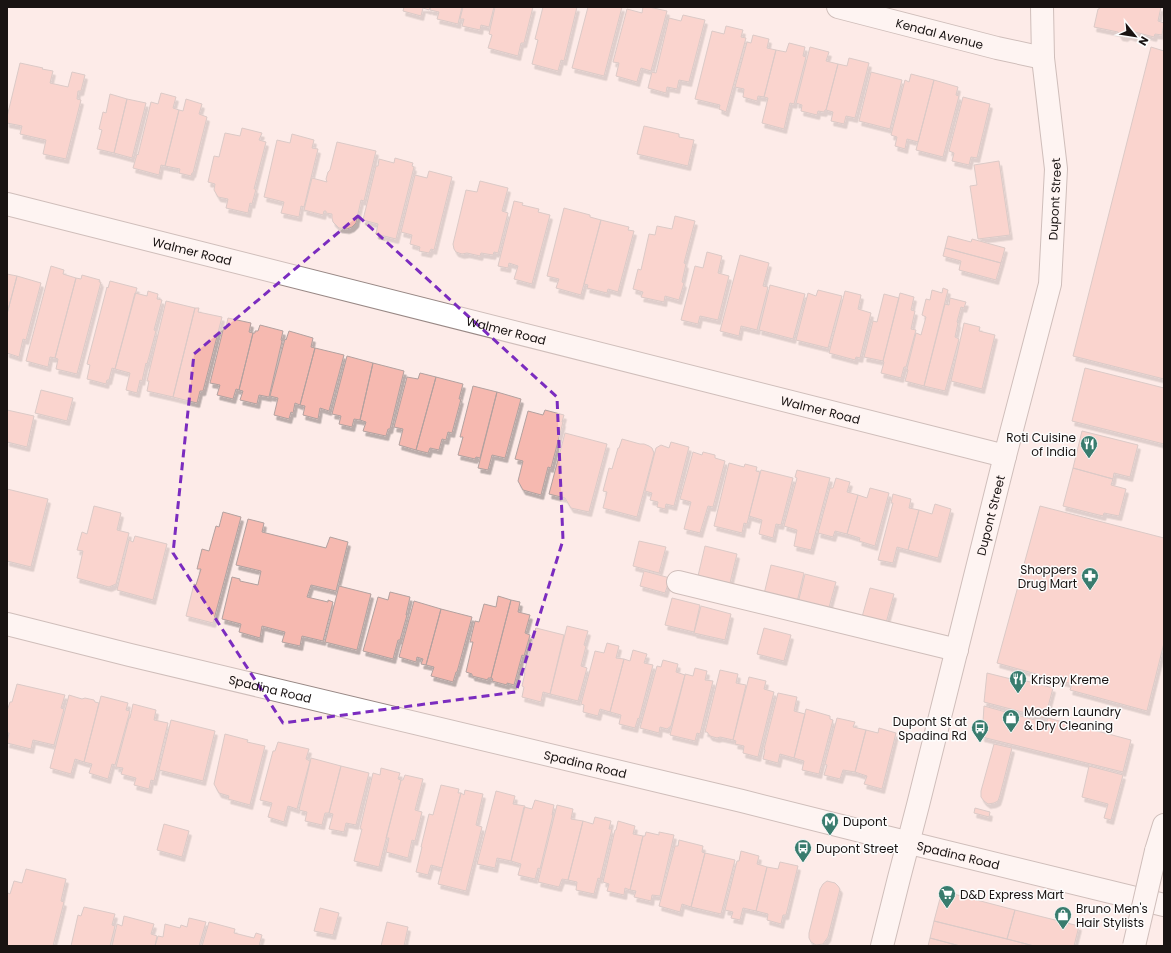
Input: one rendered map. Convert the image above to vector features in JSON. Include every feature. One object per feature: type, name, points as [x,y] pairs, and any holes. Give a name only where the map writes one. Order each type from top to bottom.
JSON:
[{"type":"main road","name":"Kendal Avenue","points":[[838,7],[997,48],[1043,58]]},
{"type":"main road","name":"Dupont Street","points":[[882,946],[1005,456],[1050,284],[1056,169],[1043,58],[1042,7]]},
{"type":"main road","name":"Walmer Road","points":[[7,204],[1005,456]]},
{"type":"main road","points":[[678,582],[957,650]]},
{"type":"main road","name":"Spadina Road","points":[[7,624],[138,657],[734,799],[1164,905]]},
{"type":"main road","points":[[1134,946],[1156,851],[1164,825]]},
{"type":"highlighted area","points":[[358,216],[557,397],[563,540],[516,692],[283,723],[173,553],[194,354]]},
{"type":"building","points":[[404,7],[430,7],[429,10],[423,8],[421,16],[403,11]]},
{"type":"building","points":[[431,7],[462,7],[458,24],[437,19],[439,12],[430,10]]},
{"type":"building","points":[[463,7],[494,7],[489,27],[481,25],[480,30],[462,26],[464,19],[460,19]]},
{"type":"building","points":[[495,7],[533,7],[524,43],[521,43],[518,56],[488,48],[492,35],[489,34]]},
{"type":"building","points":[[543,7],[577,7],[564,61],[561,60],[558,71],[532,64],[538,40],[535,39]]},
{"type":"building","points":[[588,7],[622,7],[604,76],[572,68]]},
{"type":"building","points":[[643,7],[667,11],[651,71],[641,68],[637,82],[616,76],[619,63],[613,62],[627,9],[642,13]]},
{"type":"building","points":[[1100,7],[1161,7],[1158,21],[1164,23],[1162,35],[1155,34],[1154,37],[1135,32],[1134,37],[1128,35],[1125,37],[1120,36],[1118,32],[1094,27],[1098,9]]},
{"type":"building","points":[[683,15],[705,20],[689,82],[679,80],[677,89],[667,87],[666,93],[648,88],[652,72],[656,73],[669,18],[681,21]]},
{"type":"building","points":[[726,26],[743,30],[741,37],[746,38],[726,112],[719,109],[720,105],[695,99],[712,31],[724,34]]},
{"type":"building","points":[[753,35],[769,39],[767,48],[776,50],[764,97],[758,96],[757,101],[743,97],[744,89],[735,87],[747,42],[751,43]]},
{"type":"building","points":[[789,43],[805,47],[803,56],[806,57],[794,104],[790,103],[784,129],[762,123],[768,98],[764,97],[776,50],[786,52]]},
{"type":"building","points":[[810,47],[829,52],[826,61],[838,64],[826,110],[824,112],[818,111],[817,115],[801,111],[802,105],[796,103]]},
{"type":"building","points":[[1151,47],[1164,51],[1164,379],[1073,356]]},
{"type":"building","points":[[849,58],[869,63],[855,118],[846,116],[844,124],[831,121],[833,112],[826,110],[838,64],[847,66]]},
{"type":"building","points":[[20,63],[53,71],[50,83],[68,87],[72,72],[85,75],[81,91],[78,91],[77,99],[81,100],[66,159],[43,154],[46,140],[20,134],[22,126],[7,123],[7,117]]},
{"type":"building","points":[[871,72],[902,80],[890,129],[859,121]]},
{"type":"building","points":[[911,74],[934,80],[918,142],[907,139],[905,149],[895,146],[897,137],[891,135],[905,80],[909,82]]},
{"type":"building","points":[[934,80],[958,87],[956,95],[959,96],[943,157],[916,150]]},
{"type":"building","points":[[161,93],[176,97],[173,108],[179,110],[165,166],[161,165],[159,175],[133,168],[137,154],[138,155],[151,102],[158,104]]},
{"type":"building","points":[[110,94],[127,99],[114,153],[97,149],[102,130],[99,129],[103,112],[106,113]]},
{"type":"building","points":[[963,97],[990,104],[977,158],[971,157],[969,165],[952,161],[954,153],[949,151]]},
{"type":"building","points":[[127,99],[146,103],[132,158],[114,153]]},
{"type":"building","points":[[186,99],[202,104],[199,114],[207,117],[191,176],[179,173],[180,169],[165,166],[179,110],[183,111]]},
{"type":"building","points":[[644,126],[679,134],[679,137],[694,140],[688,166],[637,154]]},
{"type":"building","points":[[242,128],[262,133],[259,140],[266,142],[254,189],[256,189],[252,204],[250,203],[248,213],[226,208],[228,199],[218,197],[214,190],[215,184],[208,182],[214,156],[219,157],[225,133],[240,136]]},
{"type":"building","points":[[292,134],[314,140],[312,148],[318,149],[304,207],[301,206],[299,217],[281,213],[284,202],[264,197],[277,140],[290,143]]},
{"type":"building","points":[[337,142],[376,151],[364,201],[361,200],[356,223],[347,229],[339,228],[333,222],[332,214],[326,213],[326,211],[324,211],[323,215],[304,210],[312,178],[327,182],[326,179],[330,170]]},
{"type":"building","points":[[395,158],[413,163],[412,166],[414,167],[396,239],[376,234],[378,224],[363,220],[379,159],[394,163]]},
{"type":"building","points":[[999,161],[1010,235],[978,239],[970,186],[977,185],[974,165]]},
{"type":"building","points":[[429,171],[452,177],[434,250],[431,249],[429,253],[419,251],[420,247],[410,244],[412,235],[401,232],[415,175],[427,178]]},
{"type":"building","points":[[480,181],[508,188],[502,211],[508,213],[498,253],[494,252],[493,255],[481,253],[480,256],[467,253],[462,254],[456,252],[453,244],[466,190],[477,192]]},
{"type":"building","points":[[514,201],[523,203],[522,205],[539,209],[538,212],[550,215],[532,284],[514,279],[518,266],[509,263],[508,268],[498,266]]},
{"type":"building","points":[[564,208],[590,215],[590,217],[601,220],[581,295],[556,288],[559,279],[547,276]]},
{"type":"building","points":[[675,216],[695,221],[684,263],[686,264],[682,282],[684,283],[679,300],[665,296],[664,302],[641,297],[643,292],[633,289],[638,269],[641,270],[649,234],[655,235],[657,226],[672,229]]},
{"type":"building","points":[[601,220],[629,227],[628,230],[634,231],[618,292],[608,289],[607,293],[587,288],[588,285],[584,284]]},
{"type":"building","points":[[948,236],[971,242],[972,239],[1005,248],[1001,263],[945,248]]},
{"type":"building","points":[[945,248],[1001,263],[996,280],[959,270],[961,261],[943,256]]},
{"type":"building","points":[[707,252],[722,256],[718,273],[729,276],[718,320],[700,316],[698,324],[681,320],[695,266],[703,268]]},
{"type":"building","points":[[740,255],[769,263],[763,286],[768,287],[757,330],[741,326],[739,336],[720,331]]},
{"type":"building","points":[[51,266],[64,270],[63,274],[76,278],[55,358],[50,357],[48,367],[26,361]]},
{"type":"building","points":[[7,274],[17,276],[7,314]]},
{"type":"building","points":[[82,275],[100,280],[99,282],[101,282],[77,374],[56,369],[58,359],[55,358],[76,278],[81,279]]},
{"type":"building","points":[[17,276],[41,283],[26,340],[23,339],[19,357],[7,353],[7,314]]},
{"type":"building","points":[[110,281],[137,288],[115,369],[112,368],[109,380],[107,380],[106,384],[87,379],[90,365],[87,364],[107,287],[108,288]]},
{"type":"building","points":[[770,285],[805,294],[793,339],[759,330]]},
{"type":"building","points":[[943,288],[948,290],[924,386],[905,381],[916,333],[921,335],[926,317],[922,315],[926,299],[930,300],[932,290],[942,293]]},
{"type":"building","points":[[818,290],[842,296],[828,348],[796,340],[808,293],[816,296]]},
{"type":"building","points":[[148,291],[158,294],[157,299],[162,300],[154,330],[156,331],[142,381],[140,380],[137,393],[126,390],[130,373],[115,369],[135,293],[147,296]]},
{"type":"building","points":[[845,291],[861,295],[858,309],[871,313],[860,358],[856,357],[855,360],[829,353]]},
{"type":"building","points":[[900,293],[914,297],[911,310],[915,311],[911,329],[916,330],[906,367],[904,367],[901,378],[881,373]]},
{"type":"building","points":[[884,294],[899,298],[883,361],[864,357],[873,321],[877,322]]},
{"type":"building","points":[[950,298],[966,302],[964,308],[961,307],[957,322],[955,337],[959,339],[945,391],[924,386],[945,304],[949,305]]},
{"type":"building","points":[[166,301],[195,308],[173,397],[147,391],[149,381],[147,381]]},
{"type":"building","points":[[195,308],[199,308],[198,312],[222,317],[203,391],[200,391],[197,403],[173,397]]},
{"type":"building","points":[[228,318],[251,323],[249,332],[253,333],[239,390],[236,389],[233,399],[217,395],[220,385],[210,383],[224,326],[226,327]]},
{"type":"building","points":[[964,323],[980,327],[979,331],[995,335],[982,389],[951,381]]},
{"type":"building","points":[[260,325],[283,331],[269,397],[259,395],[257,404],[240,400],[243,391],[239,390],[253,333],[258,331]]},
{"type":"building","points":[[289,331],[313,338],[311,347],[315,348],[300,405],[295,403],[293,413],[291,412],[289,419],[274,415],[278,398],[270,396],[285,339],[286,340]]},
{"type":"building","points":[[315,348],[344,355],[329,411],[320,408],[318,419],[303,415],[305,406],[300,405]]},
{"type":"building","points":[[347,356],[373,363],[360,420],[354,419],[352,427],[339,424],[341,416],[332,414]]},
{"type":"building","points":[[373,363],[404,371],[390,429],[388,429],[386,436],[363,431],[366,422],[360,420]]},
{"type":"building","points":[[1085,368],[1164,388],[1164,444],[1072,421]]},
{"type":"building","points":[[420,373],[436,377],[416,450],[399,445],[403,429],[394,427],[407,377],[418,379]]},
{"type":"building","points":[[436,377],[463,384],[459,399],[461,399],[452,433],[448,432],[446,440],[442,439],[439,450],[430,448],[428,453],[416,450]]},
{"type":"building","points":[[473,386],[497,392],[480,458],[476,457],[475,459],[458,455],[463,437],[460,437]]},
{"type":"building","points":[[41,390],[73,398],[67,421],[35,413]]},
{"type":"building","points":[[497,392],[521,399],[505,458],[492,455],[488,470],[478,468]]},
{"type":"building","points":[[7,410],[34,416],[27,447],[7,442]]},
{"type":"building","points":[[545,410],[564,415],[551,468],[548,467],[541,495],[523,490],[518,481],[523,461],[515,459],[528,411],[543,415]]},
{"type":"building","points":[[1082,431],[1138,445],[1130,477],[1114,473],[1113,479],[1073,468]]},
{"type":"building","points":[[565,433],[607,444],[589,512],[571,508],[565,498],[549,494]]},
{"type":"building","points":[[622,439],[649,446],[652,448],[654,453],[637,517],[603,508],[607,492],[603,491],[609,468],[612,469]]},
{"type":"building","points":[[671,442],[689,447],[674,506],[666,504],[665,509],[657,507],[658,502],[650,500],[652,493],[645,491],[656,448],[661,445],[669,448]]},
{"type":"building","points":[[693,452],[702,455],[703,452],[715,455],[715,458],[725,461],[713,507],[708,506],[700,533],[684,529],[691,502],[680,499]]},
{"type":"building","points":[[729,463],[744,467],[745,464],[757,467],[756,471],[760,472],[747,524],[744,523],[742,533],[714,526]]},
{"type":"building","points":[[1073,468],[1113,479],[1111,485],[1126,489],[1119,516],[1104,513],[1103,516],[1063,506]]},
{"type":"building","points":[[761,470],[793,478],[781,525],[776,524],[773,538],[759,534],[762,520],[749,516]]},
{"type":"building","points":[[797,470],[830,478],[811,550],[794,546],[797,530],[784,526],[797,478],[795,477]]},
{"type":"building","points":[[836,478],[850,482],[847,492],[858,495],[847,534],[835,531],[833,537],[818,533],[830,488],[833,488]]},
{"type":"building","points":[[870,488],[889,493],[875,546],[859,541],[860,538],[847,534],[858,495],[867,498]]},
{"type":"building","points":[[7,489],[48,499],[31,567],[7,561]]},
{"type":"building","points":[[893,494],[911,499],[909,508],[919,510],[908,550],[897,547],[893,563],[878,560],[893,503],[891,503]]},
{"type":"building","points":[[935,504],[951,509],[938,558],[908,550],[919,510],[932,514]]},
{"type":"building","points":[[94,506],[121,513],[117,530],[129,533],[116,584],[109,587],[77,578],[83,551],[77,550],[82,532],[87,534]]},
{"type":"building","name":"Shoppers Drug Mart","points":[[1040,506],[1164,538],[1164,643],[1147,711],[1070,690],[1072,684],[997,663]]},
{"type":"building","points":[[223,512],[241,517],[213,623],[186,616],[194,584],[196,585],[201,569],[197,569],[202,549],[209,551],[216,526],[219,527]]},
{"type":"building","points":[[248,519],[264,523],[262,532],[326,548],[330,537],[348,542],[336,591],[311,585],[307,597],[333,602],[323,641],[302,636],[300,646],[282,642],[285,632],[262,626],[260,638],[239,632],[241,624],[222,619],[232,577],[240,579],[240,581],[258,585],[261,571],[236,565]]},
{"type":"building","points":[[135,536],[167,544],[153,600],[117,590],[129,540],[133,542]]},
{"type":"building","points":[[639,541],[666,547],[659,573],[633,566]]},
{"type":"building","points":[[705,546],[737,554],[730,583],[698,576]]},
{"type":"building","points":[[771,565],[804,573],[797,602],[764,594]]},
{"type":"building","points":[[644,571],[670,578],[665,593],[640,586]]},
{"type":"building","points":[[805,574],[836,582],[828,611],[798,603]]},
{"type":"building","points":[[339,586],[371,594],[357,650],[325,642]]},
{"type":"building","points":[[870,588],[894,594],[886,623],[862,617]]},
{"type":"building","points":[[390,592],[410,597],[407,615],[393,659],[363,651],[378,597],[388,600]]},
{"type":"building","points":[[498,596],[511,600],[491,678],[488,678],[488,680],[472,676],[472,674],[466,672],[473,642],[470,642],[475,621],[479,622],[484,604],[496,607]]},
{"type":"building","points":[[672,598],[700,605],[694,632],[665,625]]},
{"type":"building","points":[[511,600],[520,602],[518,612],[530,615],[525,633],[530,635],[524,656],[522,655],[514,685],[507,683],[507,685],[492,681],[493,679],[491,678]]},
{"type":"building","points":[[414,601],[441,609],[426,665],[421,664],[423,659],[417,657],[416,662],[399,657]]},
{"type":"building","points":[[701,606],[731,614],[725,640],[694,633]]},
{"type":"building","points":[[441,609],[472,617],[453,682],[431,676],[434,667],[426,665]]},
{"type":"building","points":[[567,626],[588,631],[581,666],[587,668],[578,701],[550,694]]},
{"type":"building","points":[[536,628],[564,635],[550,694],[543,692],[541,702],[522,697],[524,673]]},
{"type":"building","points":[[764,628],[791,635],[784,661],[757,654]]},
{"type":"building","points":[[607,643],[619,646],[616,658],[624,659],[610,712],[600,709],[598,716],[583,712],[584,705],[581,704],[595,651],[604,653]]},
{"type":"building","points":[[633,650],[647,654],[644,663],[653,665],[639,719],[638,718],[635,728],[619,724],[621,715],[610,712],[624,659],[630,661]]},
{"type":"building","points":[[663,660],[678,664],[676,672],[685,675],[671,726],[667,729],[660,727],[659,733],[640,728],[657,666],[661,667]]},
{"type":"building","points":[[695,668],[707,671],[705,680],[713,681],[700,734],[697,733],[695,741],[670,735],[685,674],[693,676]]},
{"type":"building","points":[[720,670],[738,674],[736,683],[746,685],[733,740],[710,736],[707,732],[705,732]]},
{"type":"building","points":[[987,673],[1011,679],[1011,677],[1053,688],[1045,718],[984,702]]},
{"type":"building","points":[[749,677],[766,681],[764,689],[774,692],[758,757],[743,753],[744,746],[735,744],[736,741],[733,740]]},
{"type":"building","points":[[17,684],[65,695],[61,708],[64,709],[54,745],[33,740],[31,749],[7,743],[9,733],[7,733],[7,711],[10,702],[12,702]]},
{"type":"building","points":[[778,693],[797,697],[794,711],[805,714],[794,758],[780,754],[778,763],[763,759],[764,749]]},
{"type":"building","points":[[69,695],[82,699],[85,698],[94,700],[95,702],[99,703],[84,762],[75,759],[71,774],[50,768]]},
{"type":"building","points":[[101,696],[128,703],[126,710],[130,711],[115,765],[112,764],[108,779],[89,773],[92,764],[84,762]]},
{"type":"building","points":[[133,704],[156,710],[154,720],[168,723],[154,781],[151,780],[149,789],[134,785],[136,778],[121,774],[123,768],[116,767]]},
{"type":"building","points":[[984,706],[1046,723],[1048,718],[1131,740],[1123,772],[982,737]]},
{"type":"building","points":[[806,709],[830,716],[830,719],[833,720],[819,774],[802,770],[804,761],[794,758]]},
{"type":"building","points":[[837,718],[855,722],[853,727],[866,730],[855,772],[843,770],[840,779],[824,775],[827,765],[825,764]]},
{"type":"building","points":[[171,720],[215,731],[203,781],[159,770]]},
{"type":"building","points":[[879,728],[896,733],[882,789],[864,784],[867,776],[855,772],[866,730],[878,733]]},
{"type":"building","points":[[225,734],[248,740],[247,742],[265,746],[250,805],[228,799],[229,796],[219,793],[214,784]]},
{"type":"building","points":[[278,742],[309,749],[306,759],[310,761],[297,809],[288,806],[284,822],[268,817],[272,803],[260,800],[273,751],[275,751]]},
{"type":"building","points":[[994,744],[1012,748],[998,801],[988,804],[981,797],[981,791]]},
{"type":"building","points":[[311,758],[341,766],[329,813],[325,813],[322,825],[305,821],[307,812],[299,810]]},
{"type":"building","points":[[341,766],[369,773],[356,825],[346,823],[344,832],[329,829],[333,814],[329,813]]},
{"type":"building","points":[[1089,766],[1123,775],[1111,820],[1104,818],[1108,804],[1082,797]]},
{"type":"building","points":[[381,768],[400,773],[398,779],[401,780],[379,867],[354,861],[373,773],[380,775]]},
{"type":"building","points":[[405,775],[423,779],[415,810],[422,812],[415,841],[412,840],[408,858],[386,852],[389,838],[386,838],[401,780],[403,780]]},
{"type":"building","points":[[441,785],[459,789],[458,793],[461,793],[442,868],[431,865],[428,875],[416,872],[429,814],[433,815]]},
{"type":"building","points":[[465,790],[483,794],[476,825],[482,827],[466,891],[438,884],[461,793],[464,795]]},
{"type":"building","points":[[496,791],[515,796],[513,804],[525,806],[511,861],[497,858],[495,868],[477,864]]},
{"type":"building","points":[[535,800],[554,805],[540,869],[538,868],[535,879],[518,875],[521,864],[511,861],[524,807],[532,809]]},
{"type":"building","points":[[557,805],[573,809],[571,819],[583,821],[568,880],[562,879],[559,887],[538,882]]},
{"type":"building","points":[[975,808],[990,812],[989,817],[974,813]]},
{"type":"building","points":[[595,817],[611,821],[609,829],[612,829],[600,879],[598,878],[594,894],[576,890],[577,882],[568,880],[583,821],[593,824]]},
{"type":"building","points":[[618,821],[635,826],[633,834],[643,836],[630,890],[625,888],[624,895],[607,891],[609,884],[603,882]]},
{"type":"building","points":[[164,824],[189,831],[182,857],[157,850]]},
{"type":"building","points":[[646,832],[659,835],[659,832],[674,835],[660,896],[652,895],[651,901],[634,897],[636,891],[630,890],[643,836],[645,836]]},
{"type":"building","points":[[679,840],[703,846],[702,852],[705,853],[691,907],[682,904],[680,912],[659,906],[675,846],[678,846]]},
{"type":"building","points":[[741,851],[759,856],[757,864],[767,867],[756,911],[743,908],[740,920],[731,918],[733,912],[725,910],[737,861],[739,861]]},
{"type":"building","points":[[705,853],[735,860],[721,914],[691,907]]},
{"type":"building","points":[[780,862],[798,866],[786,915],[783,915],[781,924],[767,920],[768,914],[756,911],[767,867],[778,869]]},
{"type":"building","points":[[26,869],[66,879],[61,901],[64,902],[53,946],[7,946],[7,896],[8,893],[10,894],[14,881],[22,883]]},
{"type":"building","points":[[827,881],[835,883],[840,889],[828,937],[823,944],[816,945],[811,942],[809,933],[820,889]]},
{"type":"building","points":[[942,891],[1015,910],[1007,939],[934,921]]},
{"type":"building","points":[[84,907],[115,914],[112,925],[115,926],[110,946],[71,946],[78,915],[81,916]]},
{"type":"building","points":[[320,908],[339,913],[333,935],[314,931]]},
{"type":"building","points":[[1015,910],[1079,926],[1074,946],[1034,946],[1007,939]]},
{"type":"building","points":[[124,916],[154,924],[151,934],[157,936],[155,946],[112,946],[117,924],[122,926]]},
{"type":"building","points":[[189,918],[206,922],[199,946],[155,946],[158,936],[163,937],[165,924],[180,928],[181,925],[187,927]]},
{"type":"building","points":[[934,921],[1034,946],[960,946],[930,938]]},
{"type":"building","points":[[209,922],[235,929],[234,933],[254,938],[256,933],[262,935],[259,946],[202,946]]},
{"type":"building","points":[[387,922],[408,927],[404,946],[381,946]]},
{"type":"building","points":[[930,938],[960,946],[928,946]]},
{"type":"place","name":"Roti Cuisine of India","points":[[1089,459]]},
{"type":"place","name":"Shoppers Drug Mart","points":[[1090,591]]},
{"type":"place","name":"Krispy Kreme","points":[[1018,694]]},
{"type":"place","name":"Modern Laundry & Dry Cleaning","points":[[1011,733]]},
{"type":"place","name":"Dupont St at Spadina Rd","points":[[980,743]]},
{"type":"place","name":"Dupont","points":[[830,836]]},
{"type":"place","name":"Dupont Street","points":[[803,863]]},
{"type":"place","name":"D&D Express Mart","points":[[947,909]]},
{"type":"place","name":"Bruno Men's Hair Stylists","points":[[1063,930]]}]
